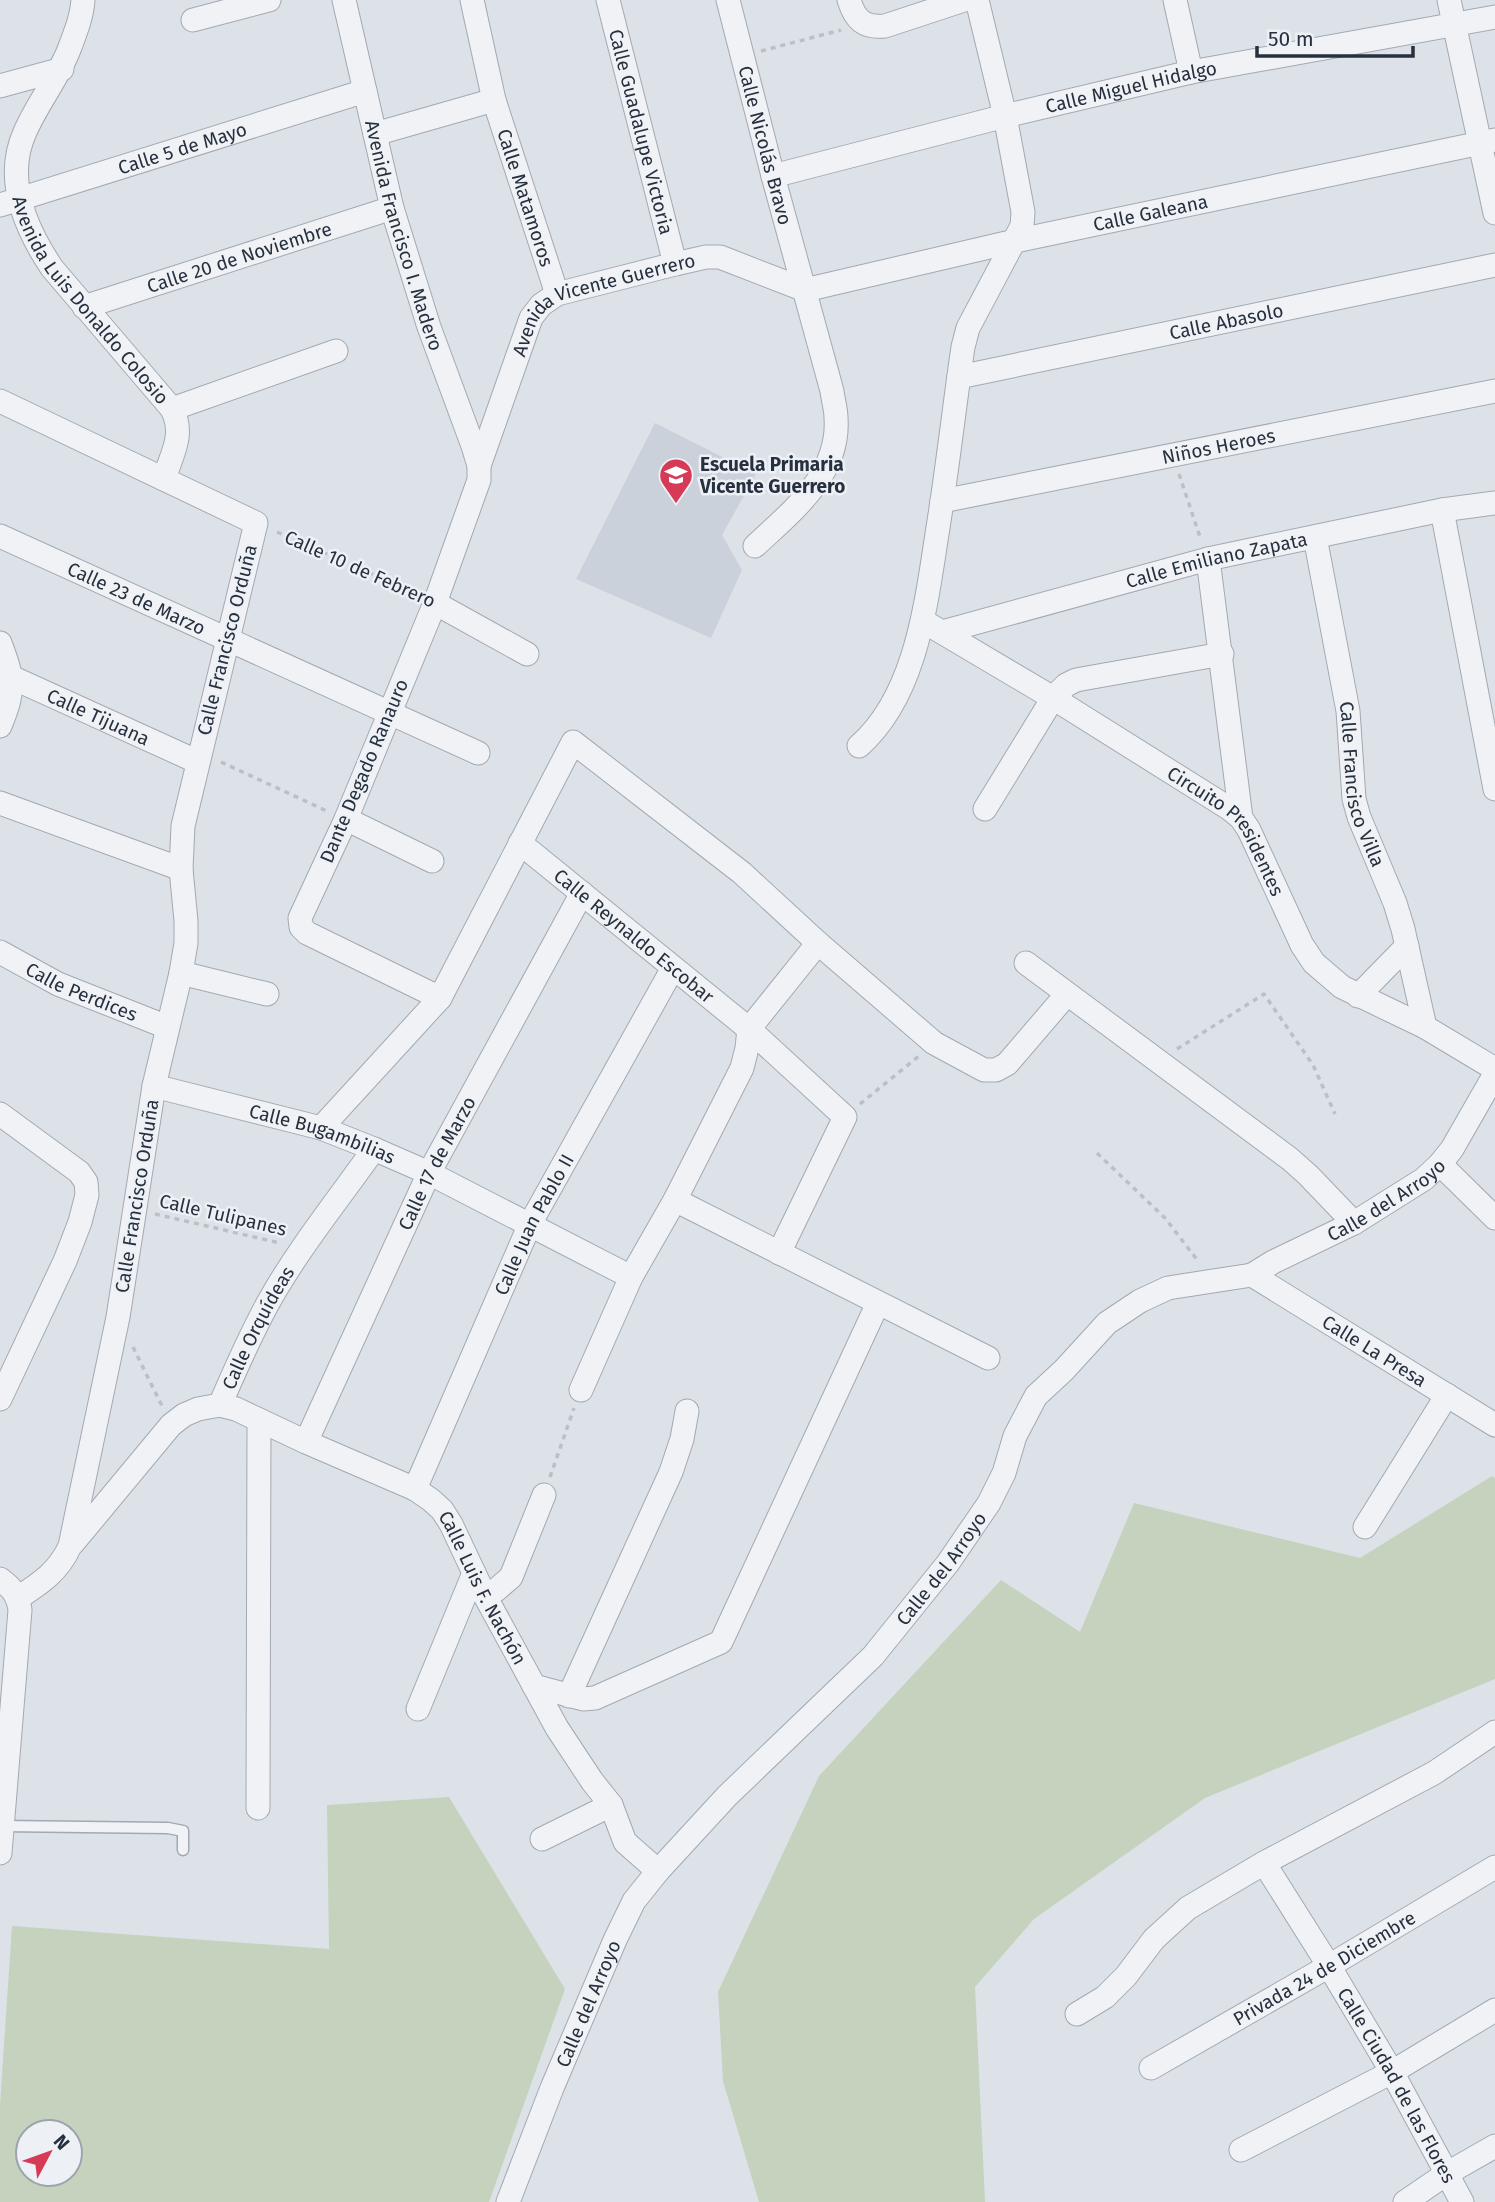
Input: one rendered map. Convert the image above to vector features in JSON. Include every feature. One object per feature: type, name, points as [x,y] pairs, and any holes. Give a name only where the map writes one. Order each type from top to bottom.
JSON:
[{"type":"street","name":"Avenida Luis Donaldo Colosio","points":[[83,0],[76,32],[62,69],[25,131],[18,152],[10,202],[52,268],[172,409],[178,422],[178,436],[164,480]]},
{"type":"street","points":[[193,20],[269,0]]},
{"type":"street","name":"Avenida Francisco I. Madero","points":[[344,0],[392,208],[429,327],[479,466]]},
{"type":"street","name":"Calle Matamoros","points":[[472,0],[494,100],[557,294]]},
{"type":"street","name":"Calle Guadalupe Victoria","points":[[608,0],[674,264]]},
{"type":"street","name":"Calle Nicolás Bravo","points":[[728,0],[832,391],[836,420],[833,448],[823,474],[810,494],[755,546]]},
{"type":"street","points":[[849,0],[856,17],[873,27],[885,26],[964,0]]},
{"type":"street","points":[[859,746],[884,718],[932,627],[943,501],[963,347],[968,328],[1022,226],[1023,212],[1005,116],[977,0]]},
{"type":"street","points":[[1175,0],[1191,72]]},
{"type":"street","points":[[1449,0],[1488,141],[1495,214]]},
{"type":"street","name":"Calle Miguel Hidalgo","points":[[773,176],[1005,116],[1191,72],[1495,17]]},
{"type":"street","points":[[0,86],[62,69]]},
{"type":"street","name":"Calle 5 de Mayo","points":[[10,202],[365,92]]},
{"type":"street","points":[[375,134],[494,100]]},
{"type":"street","name":"Calle Galeana","points":[[805,290],[1015,241],[1488,141]]},
{"type":"street","name":"Calle 20 de Noviembre","points":[[84,307],[392,208]]},
{"type":"street","name":"Avenida Vicente Guerrero","points":[[479,466],[531,318],[541,305],[557,294],[706,257],[720,257],[805,290]]},
{"type":"street","name":"Calle Abasolo","points":[[959,377],[1495,265]]},
{"type":"street","points":[[172,409],[336,351]]},
{"type":"street","name":"Niños Heroes","points":[[943,501],[1495,391]]},
{"type":"street","points":[[0,401],[256,523]]},
{"type":"street","name":"Dante Degado Ranauro","points":[[440,998],[307,933],[301,927],[300,918],[346,819],[435,603],[475,496],[479,466]]},
{"type":"street","name":"Calle Emiliano Zapata","points":[[932,627],[1208,559],[1442,510],[1495,503]]},
{"type":"street","points":[[1442,510],[1495,789]]},
{"type":"street","name":"Calle Francisco Orduña","points":[[18,1598],[45,1581],[65,1558],[70,1546],[118,1317],[154,1086],[186,943],[180,846],[183,826],[256,523]]},
{"type":"street","name":"Calle 23 de Marzo","points":[[0,537],[390,711]]},
{"type":"street","name":"Calle Francisco Villa","points":[[1315,537],[1348,711],[1354,799],[1395,902],[1425,1027]]},
{"type":"street","points":[[1208,559],[1241,818]]},
{"type":"street","name":"Calle 10 de Febrero","points":[[435,603],[527,653]]},
{"type":"street","name":"Circuito Presidentes","points":[[932,627],[1054,698],[1241,818],[1302,945],[1314,963],[1342,987],[1425,1027],[1495,1069]]},
{"type":"street","points":[[0,643],[11,694],[0,726]]},
{"type":"street","points":[[985,809],[1054,698],[1066,685],[1076,680],[1222,654]]},
{"type":"street","name":"Calle Tijuana","points":[[6,675],[199,757]]},
{"type":"street","points":[[390,711],[478,753]]},
{"type":"street","points":[[321,1128],[440,998],[573,742],[742,873],[934,1043],[984,1070],[996,1070],[1007,1064],[1067,994]]},
{"type":"street","points":[[0,803],[181,869]]},
{"type":"street","points":[[346,819],[432,861]]},
{"type":"street","name":"Calle Reynaldo Escobar","points":[[520,843],[749,1029],[845,1117]]},
{"type":"street","name":"Calle 17 de Marzo","points":[[306,1442],[429,1173],[582,893]]},
{"type":"street","points":[[581,1390],[631,1277],[742,1068],[749,1029],[818,943]]},
{"type":"street","points":[[1359,996],[1407,946]]},
{"type":"street","name":"Calle Perdices","points":[[0,952],[58,984],[167,1027]]},
{"type":"street","points":[[1026,963],[1290,1159],[1354,1223]]},
{"type":"street","name":"Calle Juan Pablo II","points":[[415,1489],[530,1224],[673,968]]},
{"type":"street","points":[[181,973],[267,994]]},
{"type":"street","name":"Calle del Arroyo","points":[[508,2202],[552,2088],[634,1901],[727,1796],[873,1656],[948,1563],[989,1503],[1004,1473],[1014,1436],[1036,1396],[1107,1323],[1140,1301],[1168,1288],[1252,1275],[1354,1223],[1424,1179],[1452,1149],[1495,1074]]},
{"type":"street","name":"Calle Bugambilias","points":[[154,1086],[321,1128],[374,1149],[429,1173],[631,1277]]},
{"type":"street","points":[[0,1114],[79,1172],[86,1182],[87,1195],[65,1261],[0,1399]]},
{"type":"street","points":[[779,1253],[845,1117]]},
{"type":"street","name":"Calle Orquídeas","points":[[70,1546],[171,1425],[198,1409],[220,1405],[269,1301],[374,1149]]},
{"type":"street","points":[[1440,1164],[1495,1217]]},
{"type":"street","points":[[674,1200],[988,1358]]},
{"type":"street","name":"Calle La Presa","points":[[1252,1275],[1495,1426]]},
{"type":"street","points":[[534,1686],[583,1699],[595,1698],[721,1642],[878,1303]]},
{"type":"street","points":[[1365,1527],[1447,1395]]},
{"type":"street","name":"Calle Luis F. Nachón","points":[[220,1405],[236,1409],[415,1489],[442,1510],[557,1728],[611,1805],[625,1842],[658,1871]]},
{"type":"street","points":[[569,1696],[671,1472],[682,1439],[687,1411]]},
{"type":"street","points":[[258,1808],[259,1420]]},
{"type":"street","points":[[484,1594],[496,1590],[511,1577],[544,1495]]},
{"type":"street","points":[[418,1709],[474,1573]]},
{"type":"street","points":[[0,1579],[11,1587],[18,1598],[20,1610],[0,1853]]},
{"type":"street","points":[[1077,2014],[1105,1997],[1126,1976],[1154,1939],[1188,1908],[1264,1863],[1434,1773],[1495,1732]]},
{"type":"street","points":[[542,1839],[611,1805]]},
{"type":"street","name":"Calle Ciudad de las Flores","points":[[1264,1863],[1392,2072],[1462,2202]]},
{"type":"street","name":"Privada 24 de Diciembre","points":[[1151,2068],[1495,1867]]},
{"type":"street","points":[[1241,2150],[1392,2072],[1495,2010]]},
{"type":"street","points":[[1405,2202],[1446,2174],[1495,2146]]},
{"type":"lane","points":[[2,1826],[168,1828],[183,1831],[183,1850]]},
{"type":"path","points":[[742,57],[864,24]]},
{"type":"path","points":[[1172,456],[1208,559]]},
{"type":"path","name":"Calle 10 de Febrero","points":[[256,523],[435,603]]},
{"type":"path","points":[[199,757],[346,819]]},
{"type":"path","points":[[1158,1061],[1264,994],[1313,1065],[1335,1114]]},
{"type":"path","points":[[845,1117],[934,1043]]},
{"type":"path","points":[[1097,1153],[1165,1218],[1214,1281]]},
{"type":"path","name":"Calle Tulipanes","points":[[136,1210],[304,1248]]},
{"type":"path","points":[[118,1317],[171,1425]]},
{"type":"path","points":[[544,1495],[581,1390]]},
{"type":"shaded area","name":"Escuela Primaria Vicente Guerrero","points":[[655,423],[756,474],[722,535],[742,570],[711,638],[576,579]]},
{"type":"green space","points":[[1492,1476],[1495,1478],[1495,1679],[1205,1798],[1034,1919],[975,1987],[985,2202],[759,2202],[723,2081],[718,1992],[819,1776],[1001,1580],[1080,1632],[1134,1503],[1360,1558]]},
{"type":"green space","points":[[449,1797],[565,1989],[489,2202],[0,2202],[0,2105],[12,1926],[329,1949],[327,1805]]},
{"type":"place","name":"Escuela Primaria Vicente Guerrero","points":[[676,505]]}]
